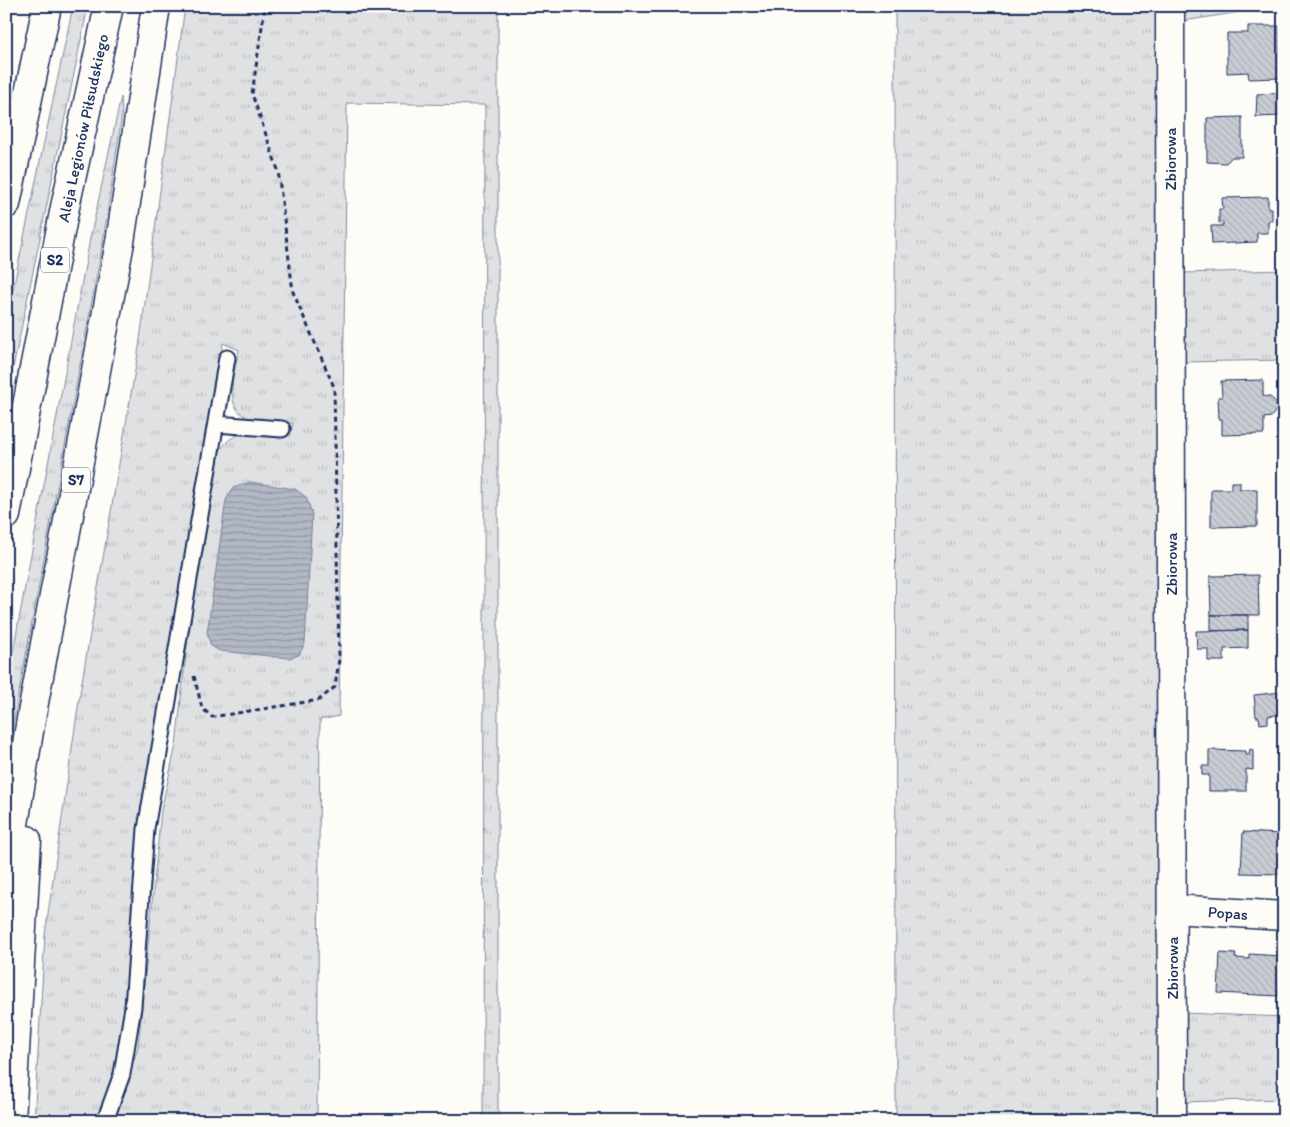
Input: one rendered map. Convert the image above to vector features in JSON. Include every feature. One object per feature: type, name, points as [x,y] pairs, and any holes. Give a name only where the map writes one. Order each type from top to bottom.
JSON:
[{"type":"main road","points":[[6,204],[47,6]]},
{"type":"main road","name":"Aleja Legionów Piłsudskiego","points":[[6,516],[63,217],[109,6]]},
{"type":"main road","name":"S7","points":[[6,874],[31,719],[120,242],[156,6]]},
{"type":"main road","name":"Zbiorowa","points":[[1170,6],[1172,1121]]},
{"type":"main road","points":[[11,1121],[24,907],[31,719]]},
{"type":"main road","name":"Popas","points":[[1172,909],[1284,916]]},
{"type":"lane","points":[[105,1121],[122,1074],[134,1007],[146,829],[227,358]]},
{"type":"lane","points":[[216,424],[282,430]]},
{"type":"green space","points":[[73,6],[88,6],[6,402],[6,322]]},
{"type":"green space","points":[[185,6],[498,6],[498,1121],[483,1121],[485,105],[347,103],[339,716],[320,720],[317,1121],[114,1121],[138,1047],[161,811],[176,745],[188,636],[220,451],[226,442],[234,437],[251,432],[290,436],[293,423],[258,421],[246,417],[238,411],[232,393],[232,382],[239,350],[223,343],[171,633],[136,850],[133,936],[116,1069],[97,1121],[34,1121],[45,935],[80,693],[139,347]]},
{"type":"green space","points":[[895,6],[1162,6],[1161,1121],[896,1121]]},
{"type":"green space","points":[[1183,6],[1279,6],[1183,21]]},
{"type":"green space","points":[[121,97],[122,115],[103,242],[6,762],[6,689],[90,239]]},
{"type":"green space","points":[[1284,270],[1284,360],[1184,362],[1184,273]]},
{"type":"green space","points":[[1182,1013],[1284,1017],[1284,1099],[1182,1102],[1182,1075],[1186,1069],[1186,1056],[1182,1050]]},
{"type":"shaded area","points":[[250,482],[295,489],[306,497],[312,514],[305,643],[299,655],[289,658],[220,651],[211,646],[207,633],[226,500],[233,488]]},
{"type":"building","points":[[1248,26],[1279,26],[1280,78],[1249,79],[1248,72],[1227,73],[1227,33],[1248,33]]},
{"type":"building","points":[[1282,93],[1282,116],[1256,117],[1257,94]]},
{"type":"building","points":[[1242,117],[1242,157],[1232,157],[1226,163],[1207,162],[1207,118]]},
{"type":"building","points":[[1268,197],[1268,208],[1272,208],[1272,221],[1268,221],[1268,233],[1257,233],[1257,242],[1212,244],[1211,226],[1223,226],[1223,222],[1219,223],[1219,209],[1223,209],[1222,198]]},
{"type":"building","points":[[1263,380],[1263,396],[1270,397],[1276,402],[1277,409],[1271,417],[1264,418],[1264,434],[1222,435],[1222,419],[1219,419],[1218,397],[1222,397],[1221,381]]},
{"type":"building","points":[[1231,482],[1240,482],[1240,489],[1257,489],[1257,526],[1211,527],[1211,489],[1231,489]]},
{"type":"building","points":[[1258,575],[1259,615],[1211,615],[1210,576]]},
{"type":"building","points":[[1211,615],[1248,615],[1248,630],[1211,631]]},
{"type":"building","points":[[1248,630],[1248,648],[1224,649],[1224,661],[1208,661],[1208,649],[1197,649],[1196,631]]},
{"type":"building","points":[[1282,692],[1284,714],[1268,716],[1268,723],[1260,724],[1259,717],[1256,717],[1254,695]]},
{"type":"building","points":[[1250,749],[1253,750],[1253,770],[1246,769],[1246,791],[1209,791],[1209,775],[1202,775],[1202,766],[1209,766],[1209,750],[1246,751],[1246,755],[1249,755]]},
{"type":"building","points":[[1243,832],[1281,834],[1280,874],[1241,873]]},
{"type":"building","points":[[1220,953],[1236,954],[1235,958],[1249,959],[1249,954],[1281,956],[1279,996],[1218,993]]}]
